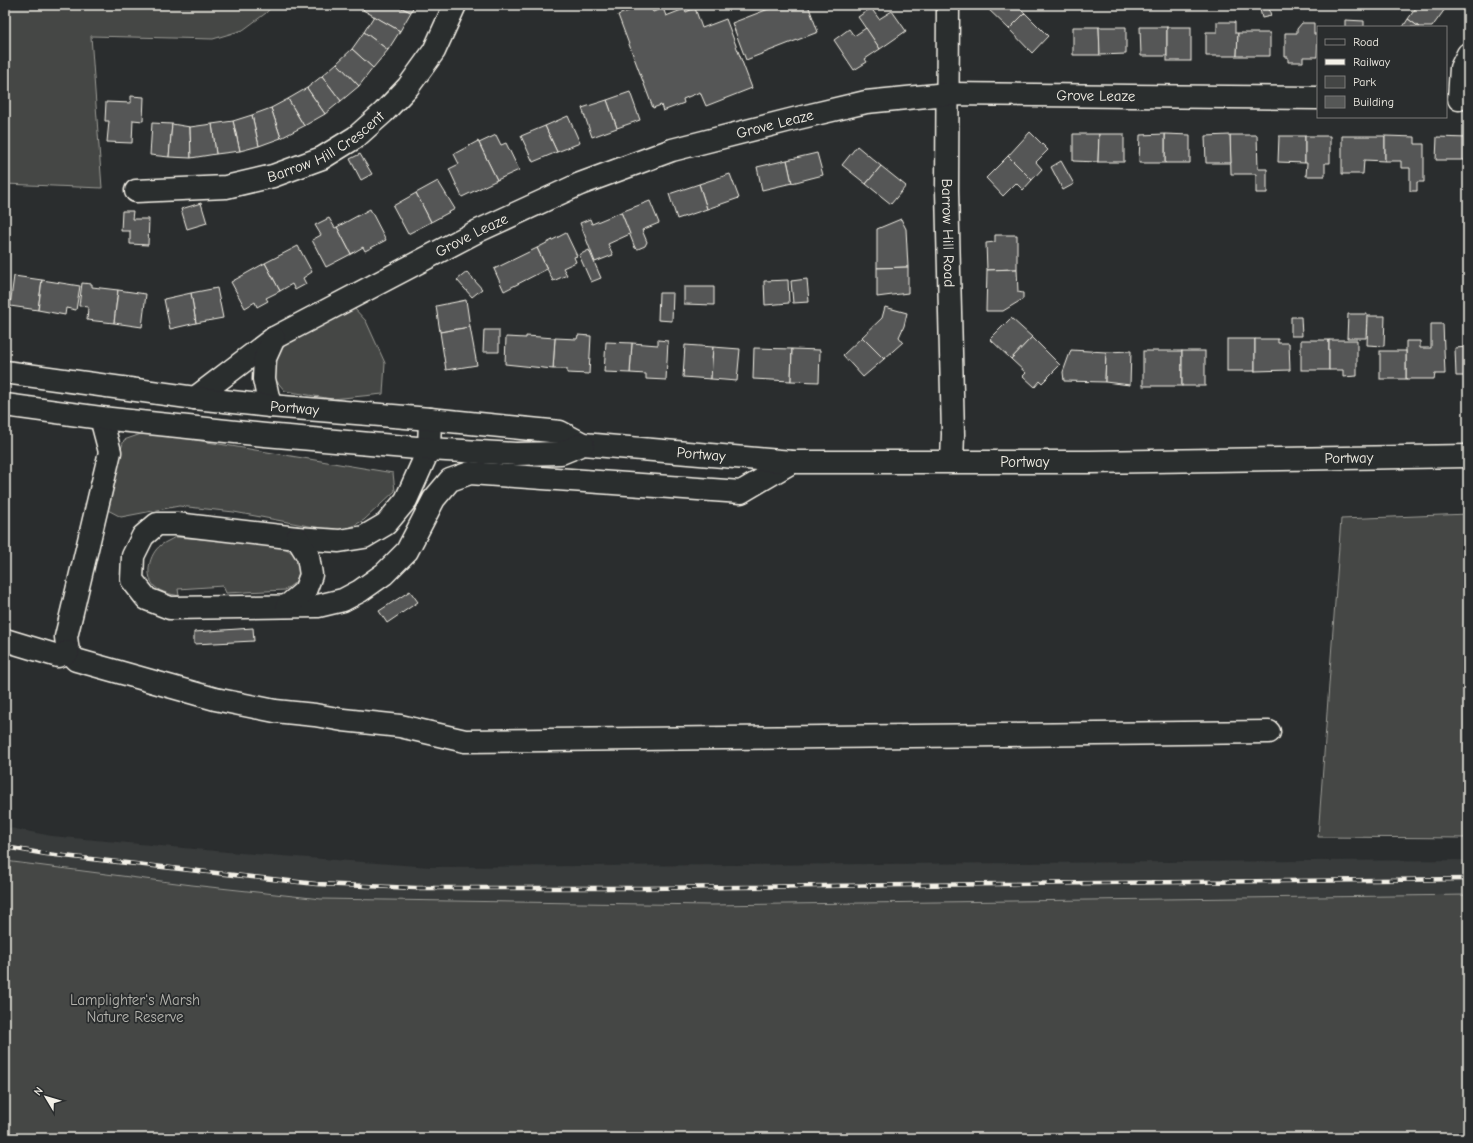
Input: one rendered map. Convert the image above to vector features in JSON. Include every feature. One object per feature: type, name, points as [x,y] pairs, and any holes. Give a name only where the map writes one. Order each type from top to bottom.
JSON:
[{"type":"main road","name":"Barrow Hill Crescent","points":[[136,191],[226,187],[273,176],[322,158],[356,137],[384,112],[408,87],[434,51],[455,5]]},
{"type":"main road","name":"Barrow Hill Road","points":[[948,5],[947,190],[953,434],[952,461]]},
{"type":"main road","points":[[1458,99],[1461,68],[1468,54]]},
{"type":"main road","name":"Grove Leaze","points":[[195,398],[274,338],[478,231],[580,184],[672,150],[794,118],[866,102],[947,94],[1317,98]]},
{"type":"main road","points":[[270,406],[264,379],[265,358],[274,338]]},
{"type":"main road","name":"Portway","points":[[5,372],[195,398],[560,432],[583,444],[792,462],[1090,462],[1468,456]]},
{"type":"main road","name":"Portway","points":[[5,405],[101,418],[265,435],[429,449],[516,454],[561,454],[583,444]]},
{"type":"main road","points":[[101,418],[110,452],[66,637],[68,652],[76,660],[215,699],[275,712],[315,714],[343,720],[400,726],[466,741],[1269,732]]},
{"type":"main road","points":[[430,419],[429,449],[406,500],[386,524],[364,537],[338,541],[297,538],[176,524],[157,524],[143,536],[133,556],[132,580],[147,599],[170,608],[318,606],[343,600],[360,591],[384,574],[407,552],[434,499],[450,480],[470,473],[740,492],[792,462]]},
{"type":"main road","points":[[287,606],[305,591],[311,575],[308,556],[297,538]]},
{"type":"main road","points":[[5,640],[58,656],[68,652]]},
{"type":"shaded area","points":[[5,827],[52,836],[228,852],[431,867],[1468,860],[1468,895],[710,905],[321,899],[192,885],[5,861]]},
{"type":"green space","points":[[5,5],[273,5],[266,13],[243,30],[213,39],[91,36],[102,188],[5,184]]},
{"type":"green space","points":[[353,307],[366,321],[385,363],[383,394],[332,399],[285,391],[274,378],[272,362],[284,346]]},
{"type":"green space","points":[[141,434],[171,436],[393,473],[395,491],[364,520],[344,531],[234,512],[179,506],[121,517],[106,509],[112,476],[124,440]]},
{"type":"green space","points":[[1468,514],[1468,838],[1318,837],[1341,519]]},
{"type":"green space","points":[[175,537],[277,545],[291,552],[297,559],[300,568],[297,581],[285,590],[226,593],[223,586],[178,589],[179,596],[164,592],[155,587],[152,582],[149,565],[153,554],[157,549]]},
{"type":"green space","name":"Lamplighter's Marsh Nature Reserve","points":[[5,861],[192,885],[321,899],[710,905],[1468,895],[1468,1138],[5,1138]]},
{"type":"building","points":[[366,5],[395,5],[411,12],[400,31],[363,10]]},
{"type":"building","points":[[395,5],[414,5],[411,12]]},
{"type":"building","points":[[644,5],[650,5],[653,12],[663,8],[666,16],[684,9],[686,12],[695,8],[702,28],[726,19],[752,88],[706,106],[700,92],[683,99],[684,103],[663,111],[661,105],[653,108],[618,15]]},
{"type":"building","points":[[779,5],[808,5],[818,32],[746,60],[732,23]]},
{"type":"building","points":[[988,5],[1016,5],[1025,13],[1009,29],[986,7]]},
{"type":"building","points":[[1259,5],[1268,5],[1271,16],[1262,18]]},
{"type":"building","points":[[1418,5],[1440,5],[1445,9],[1433,26],[1418,26],[1408,19]]},
{"type":"building","points":[[871,8],[879,19],[892,11],[906,31],[880,49],[858,17]]},
{"type":"building","points":[[1025,13],[1048,36],[1032,53],[1009,29]]},
{"type":"building","points":[[374,16],[400,31],[388,50],[364,32]]},
{"type":"building","points":[[1408,19],[1418,26],[1404,26]]},
{"type":"building","points":[[1345,20],[1364,21],[1364,26],[1345,26]]},
{"type":"building","points":[[1217,22],[1235,22],[1235,33],[1238,33],[1237,56],[1206,56],[1206,32],[1217,32]]},
{"type":"building","points":[[1302,23],[1314,23],[1314,34],[1317,34],[1317,57],[1303,57],[1303,62],[1288,62],[1288,57],[1285,57],[1285,33],[1297,33],[1297,29]]},
{"type":"building","points":[[1073,27],[1099,27],[1100,55],[1073,55]]},
{"type":"building","points":[[1099,27],[1126,27],[1126,54],[1100,55]]},
{"type":"building","points":[[1140,27],[1167,27],[1167,56],[1141,56]]},
{"type":"building","points":[[1167,27],[1191,27],[1191,61],[1167,61]]},
{"type":"building","points":[[866,28],[880,49],[865,59],[867,62],[854,70],[834,40],[849,29],[854,36]]},
{"type":"building","points":[[364,32],[388,50],[373,68],[352,49]]},
{"type":"building","points":[[1238,33],[1270,33],[1270,56],[1237,56]]},
{"type":"building","points":[[352,49],[373,68],[359,86],[337,63]]},
{"type":"building","points":[[337,63],[359,86],[341,101],[322,76]]},
{"type":"building","points":[[322,76],[341,101],[325,114],[307,88]]},
{"type":"building","points":[[307,88],[325,114],[304,126],[288,99]]},
{"type":"building","points":[[630,92],[640,120],[617,128],[607,100]]},
{"type":"building","points":[[131,96],[144,97],[143,121],[133,120],[132,143],[107,142],[109,121],[105,121],[106,102],[131,103]]},
{"type":"building","points":[[288,99],[304,126],[281,138],[271,108]]},
{"type":"building","points":[[607,100],[617,128],[592,137],[582,108]]},
{"type":"building","points":[[271,108],[281,138],[259,146],[252,115]]},
{"type":"building","points":[[252,115],[259,146],[240,151],[233,121]]},
{"type":"building","points":[[568,116],[580,143],[557,152],[545,126]]},
{"type":"building","points":[[233,121],[240,151],[216,154],[212,124]]},
{"type":"building","points":[[152,123],[172,124],[169,157],[150,155]]},
{"type":"building","points":[[172,124],[190,127],[191,158],[169,157]]},
{"type":"building","points":[[212,124],[216,154],[191,158],[190,127]]},
{"type":"building","points":[[545,126],[557,152],[533,162],[521,136]]},
{"type":"building","points":[[1030,132],[1048,150],[1036,162],[1042,169],[1032,180],[1008,156]]},
{"type":"building","points":[[1073,134],[1099,134],[1098,162],[1073,161]]},
{"type":"building","points":[[1099,134],[1124,134],[1124,162],[1098,162]]},
{"type":"building","points":[[1165,134],[1190,135],[1190,163],[1165,163]]},
{"type":"building","points":[[1165,134],[1165,163],[1139,163],[1140,135]]},
{"type":"building","points":[[496,135],[501,145],[506,143],[519,170],[497,180],[479,143]]},
{"type":"building","points":[[1230,135],[1257,135],[1258,169],[1267,169],[1267,193],[1256,193],[1256,174],[1231,174]]},
{"type":"building","points":[[1230,135],[1231,163],[1206,163],[1205,136]]},
{"type":"building","points":[[1279,136],[1305,136],[1305,163],[1278,162]]},
{"type":"building","points":[[1305,136],[1330,136],[1330,163],[1325,163],[1325,176],[1306,176],[1307,163],[1305,163]]},
{"type":"building","points":[[1342,136],[1385,136],[1385,161],[1364,160],[1363,174],[1342,174]]},
{"type":"building","points":[[1385,136],[1415,137],[1415,144],[1424,144],[1424,182],[1417,182],[1417,191],[1410,191],[1410,168],[1401,168],[1401,161],[1385,161]]},
{"type":"building","points":[[1437,137],[1468,138],[1468,160],[1436,160]]},
{"type":"building","points":[[478,141],[497,180],[462,197],[449,169],[459,164],[454,154]]},
{"type":"building","points":[[857,146],[881,166],[866,184],[842,165]]},
{"type":"building","points":[[817,153],[823,175],[792,183],[787,160]]},
{"type":"building","points":[[360,154],[372,174],[361,180],[350,159]]},
{"type":"building","points":[[1008,156],[1032,180],[1023,190],[1016,183],[1003,196],[986,178]]},
{"type":"building","points":[[787,160],[792,183],[762,190],[757,167]]},
{"type":"building","points":[[1061,161],[1074,184],[1063,190],[1051,167]]},
{"type":"building","points":[[881,166],[906,186],[891,204],[866,184]]},
{"type":"building","points":[[730,174],[739,198],[707,209],[699,184]]},
{"type":"building","points":[[438,181],[455,209],[431,222],[416,193]]},
{"type":"building","points":[[699,184],[707,209],[677,219],[669,194]]},
{"type":"building","points":[[416,193],[431,222],[408,234],[393,206]]},
{"type":"building","points":[[650,201],[659,223],[642,230],[647,242],[645,246],[638,249],[635,248],[621,212]]},
{"type":"building","points":[[201,203],[207,223],[187,229],[181,209]]},
{"type":"building","points":[[370,209],[386,240],[365,251],[363,247],[351,254],[337,227]]},
{"type":"building","points":[[122,211],[133,211],[132,219],[149,219],[148,245],[130,244],[130,231],[121,231]]},
{"type":"building","points":[[621,212],[630,234],[608,244],[613,255],[595,262],[580,223],[590,219],[592,224]]},
{"type":"building","points":[[329,218],[335,228],[337,227],[351,254],[326,267],[312,240],[321,235],[315,225]]},
{"type":"building","points":[[901,219],[906,229],[908,267],[877,268],[877,229]]},
{"type":"building","points":[[566,233],[577,256],[574,257],[576,262],[563,268],[567,275],[553,281],[537,248]]},
{"type":"building","points":[[995,235],[1017,235],[1017,269],[987,270],[986,243],[995,242]]},
{"type":"building","points":[[298,246],[312,272],[303,278],[306,284],[295,290],[292,284],[280,291],[265,263]]},
{"type":"building","points":[[537,248],[547,269],[504,291],[494,269]]},
{"type":"building","points":[[589,250],[601,278],[591,282],[579,255]]},
{"type":"building","points":[[265,263],[280,291],[266,298],[268,301],[257,307],[255,302],[245,308],[231,282]]},
{"type":"building","points":[[908,267],[908,293],[877,297],[877,268]]},
{"type":"building","points":[[1017,269],[1018,292],[1023,293],[1023,299],[1003,311],[986,311],[987,270]]},
{"type":"building","points":[[467,272],[482,289],[472,297],[457,280]]},
{"type":"building","points":[[14,276],[42,280],[38,310],[10,306]]},
{"type":"building","points":[[807,279],[809,302],[793,303],[791,281]]},
{"type":"building","points":[[42,280],[80,286],[76,310],[66,308],[65,315],[38,310]]},
{"type":"building","points":[[788,280],[789,303],[765,305],[764,281]]},
{"type":"building","points":[[82,283],[92,284],[92,287],[118,290],[114,323],[87,320],[88,307],[79,306]]},
{"type":"building","points":[[684,287],[714,287],[714,305],[684,304]]},
{"type":"building","points":[[217,288],[223,318],[196,323],[191,293]]},
{"type":"building","points":[[118,290],[146,294],[142,327],[114,323]]},
{"type":"building","points":[[191,293],[196,323],[170,329],[164,299]]},
{"type":"building","points":[[659,293],[673,293],[672,321],[658,320]]},
{"type":"building","points":[[466,300],[470,327],[440,332],[436,306]]},
{"type":"building","points":[[885,307],[907,313],[904,326],[899,337],[903,342],[884,359],[862,337],[882,318]]},
{"type":"building","points":[[1348,314],[1367,314],[1366,338],[1347,338]]},
{"type":"building","points":[[1368,316],[1385,316],[1384,346],[1367,345]]},
{"type":"building","points":[[1291,317],[1301,317],[1302,336],[1291,336]]},
{"type":"building","points":[[1011,318],[1032,337],[1011,359],[990,339]]},
{"type":"building","points":[[1431,324],[1443,324],[1445,374],[1435,374],[1434,379],[1406,379],[1406,341],[1420,341],[1420,348],[1431,348]]},
{"type":"building","points":[[470,327],[477,365],[446,370],[440,332]]},
{"type":"building","points":[[484,330],[499,330],[499,352],[483,352]]},
{"type":"building","points":[[578,335],[591,336],[589,374],[567,373],[567,369],[553,369],[555,338],[577,339]]},
{"type":"building","points":[[526,336],[555,338],[553,369],[505,364],[506,337],[526,338]]},
{"type":"building","points":[[862,337],[884,359],[863,377],[843,355]]},
{"type":"building","points":[[1032,337],[1060,365],[1042,383],[1040,381],[1035,387],[1023,376],[1026,373],[1011,359]]},
{"type":"building","points":[[1227,339],[1255,339],[1255,371],[1227,371]]},
{"type":"building","points":[[1255,339],[1278,339],[1278,343],[1289,343],[1290,370],[1255,371]]},
{"type":"building","points":[[658,340],[668,341],[666,380],[646,379],[646,374],[630,373],[632,343],[658,345]]},
{"type":"building","points":[[1301,340],[1329,340],[1329,370],[1301,370]]},
{"type":"building","points":[[1329,340],[1357,340],[1357,376],[1343,377],[1343,370],[1329,370]]},
{"type":"building","points":[[606,342],[632,343],[630,373],[604,372]]},
{"type":"building","points":[[685,345],[713,347],[711,379],[683,377]]},
{"type":"building","points":[[713,347],[740,349],[737,381],[711,379]]},
{"type":"building","points":[[1468,347],[1468,376],[1456,376],[1455,348]]},
{"type":"building","points":[[754,348],[792,349],[791,381],[753,379]]},
{"type":"building","points":[[792,349],[820,350],[819,382],[791,381]]},
{"type":"building","points":[[1071,350],[1106,352],[1105,382],[1064,381],[1063,372]]},
{"type":"building","points":[[1131,351],[1130,385],[1105,382],[1106,352]]},
{"type":"building","points":[[1143,351],[1182,351],[1182,386],[1143,386]]},
{"type":"building","points":[[1182,351],[1205,351],[1205,386],[1182,386]]},
{"type":"building","points":[[1380,351],[1406,351],[1406,379],[1380,379]]},
{"type":"building","points":[[410,591],[418,602],[387,623],[379,611]]},
{"type":"building","points":[[253,628],[254,641],[194,644],[194,632]]},
{"type":"railway","points":[[5,847],[46,854],[316,884],[416,888],[643,888],[1468,879]]}]
